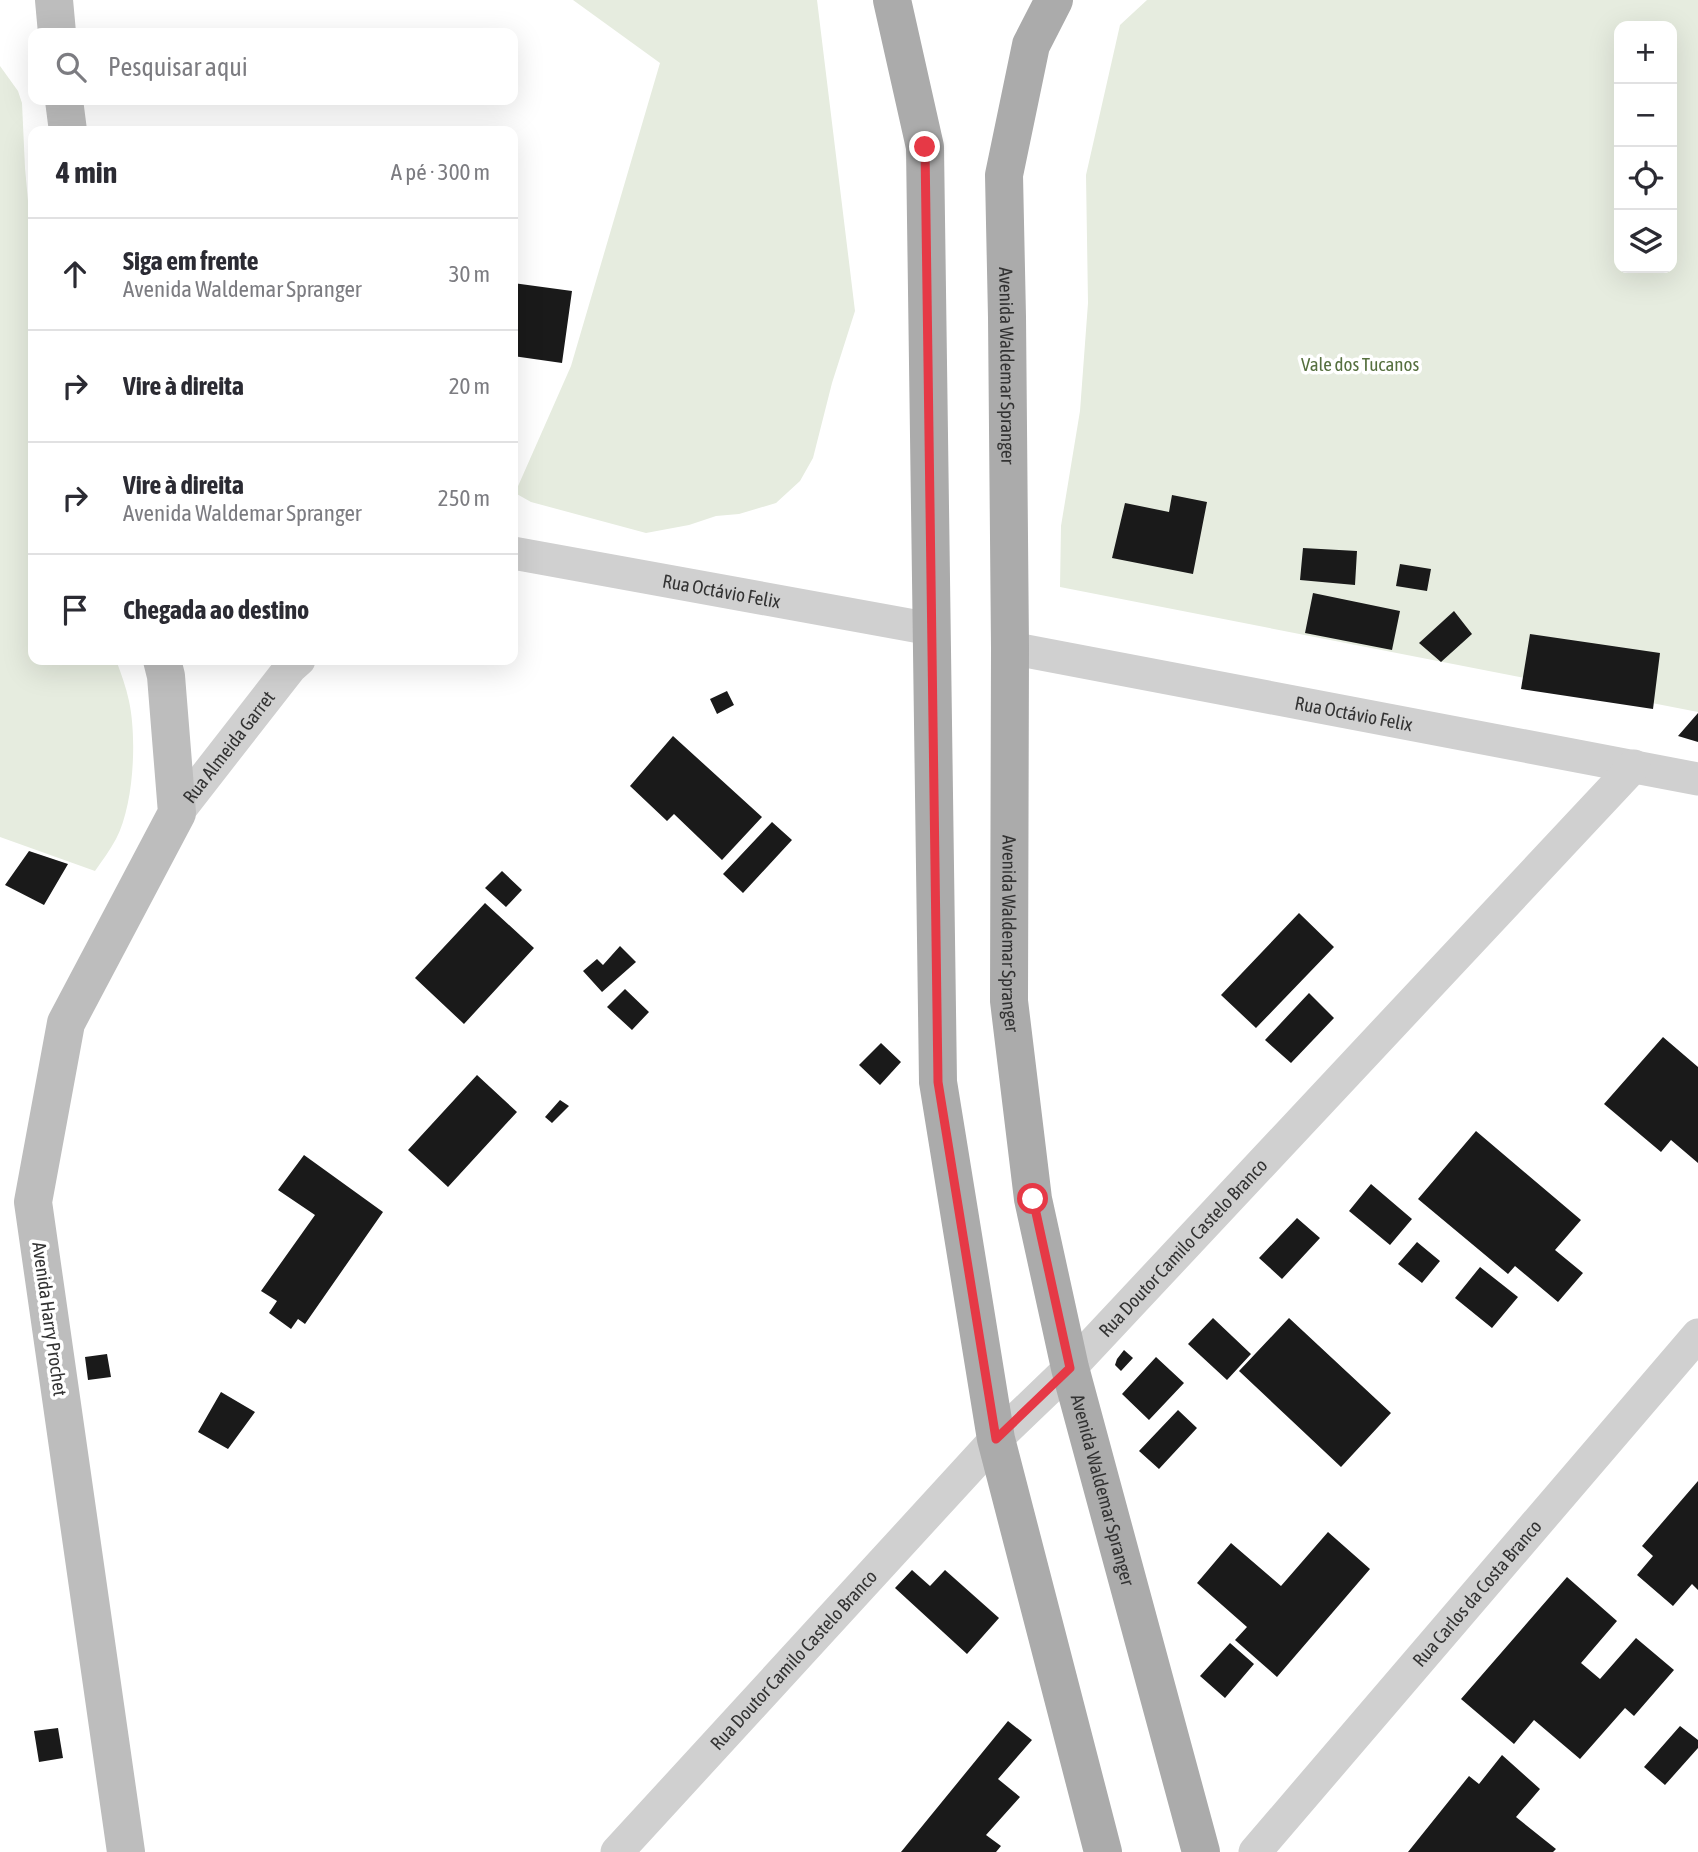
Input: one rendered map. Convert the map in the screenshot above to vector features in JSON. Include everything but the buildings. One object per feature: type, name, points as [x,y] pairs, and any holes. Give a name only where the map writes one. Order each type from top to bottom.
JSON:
[{"type":"main road","points":[[892,0],[925,147],[938,1082],[996,1439],[1103,1852]]},
{"type":"main road","name":"Avenida Waldemar Spranger","points":[[1054,0],[1031,45],[1004,175],[1010,648],[1009,1001],[1033,1199],[1070,1368],[1201,1852]]},
{"type":"street","points":[[54,0],[57,28]]},
{"type":"street","points":[[65,105],[67,126]]},
{"type":"street","name":"Rua Octávio Felix","points":[[518,554],[931,629]]},
{"type":"street","name":"Rua Octávio Felix","points":[[1010,648],[1698,779]]},
{"type":"street","name":"Rua Almeida Garret","points":[[163,665],[177,813]]},
{"type":"street","name":"Rua Almeida Garret","points":[[177,813],[293,665]]},
{"type":"street","name":"Rua Doutor Camilo Castelo Branco","points":[[617,1852],[996,1439],[1070,1368],[1634,766]]},
{"type":"street","name":"Avenida Harry Prochet","points":[[125,1852],[33,1202],[66,1023],[177,813]]},
{"type":"street","name":"Rua Carlos da Costa Branco","points":[[1255,1852],[1698,1335]]},
{"type":"green space","points":[[573,0],[817,0],[855,311],[832,383],[813,458],[800,481],[776,503],[739,514],[716,516],[689,525],[646,533],[531,502],[518,495],[518,486],[571,366],[660,63]]},
{"type":"green space","name":"Vale dos Tucanos","points":[[1147,0],[1698,0],[1698,712],[1060,587],[1061,526],[1080,411],[1088,303],[1086,175],[1120,25]]},
{"type":"green space","points":[[0,66],[18,91],[22,103],[28,201],[28,665],[118,665],[131,716],[133,752],[130,790],[122,825],[95,871],[0,837]]},
{"type":"route","points":[[925,147],[938,1082],[996,1439],[1070,1368],[1033,1199]]}]
